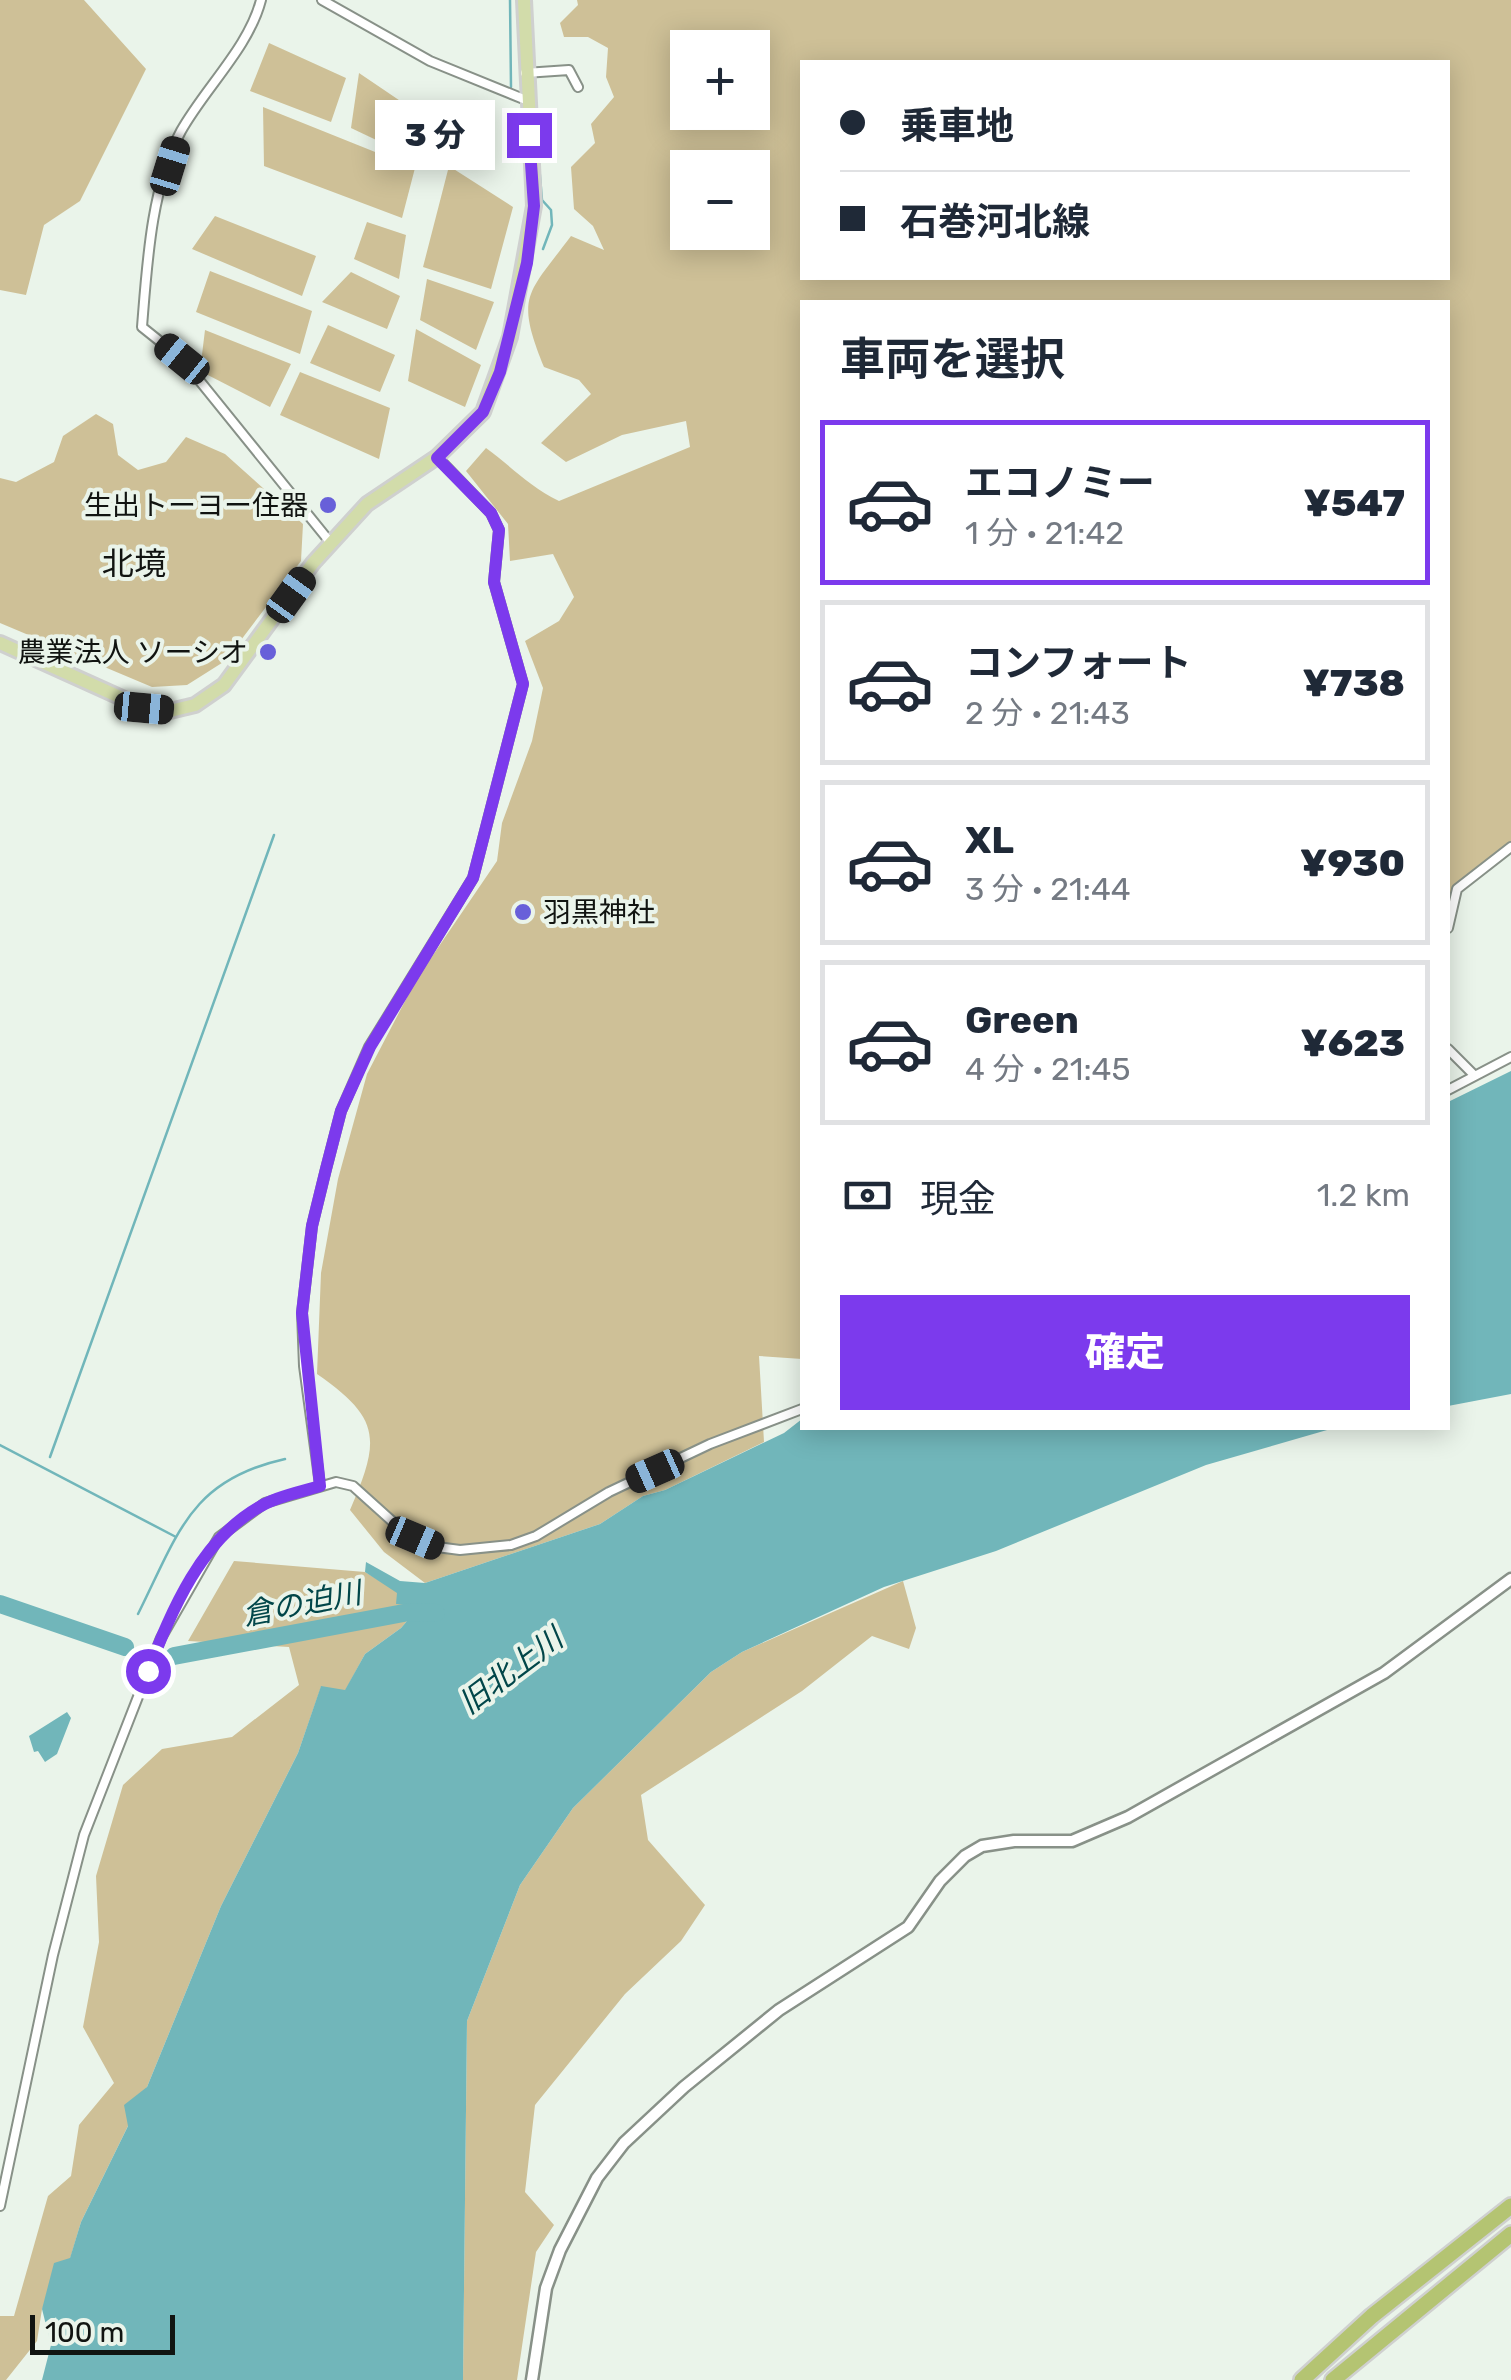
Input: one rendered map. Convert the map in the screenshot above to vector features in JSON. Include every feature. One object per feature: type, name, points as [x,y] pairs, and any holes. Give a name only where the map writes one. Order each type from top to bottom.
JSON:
[{"type":"highway","points":[[1302,2380],[1372,2316],[1511,2206]]},
{"type":"highway","points":[[1333,2380],[1511,2234]]},
{"type":"main road","points":[[0,642],[144,708],[170,711],[195,704],[224,685],[330,542],[367,504],[437,458],[483,412],[510,337],[534,206],[524,0]]},
{"type":"street","points":[[261,0],[250,28],[204,90],[178,137],[149,238],[142,327],[182,359],[330,542]]},
{"type":"street","points":[[322,0],[430,60],[526,100]]},
{"type":"street","points":[[525,73],[569,70],[578,88]]},
{"type":"street","points":[[320,1486],[302,1313],[312,1226],[326,1169],[341,1111],[370,1047],[473,878],[523,684],[494,582],[499,530],[491,513],[437,458]]},
{"type":"street","points":[[1450,919],[1457,889],[1511,847]]},
{"type":"street","points":[[1450,1051],[1474,1075]]},
{"type":"street","points":[[1450,1089],[1511,1057]]},
{"type":"street","points":[[0,2206],[53,1955],[84,1835],[161,1638],[219,1537],[265,1503],[336,1482],[352,1486],[393,1522],[437,1547],[486,1549],[536,1536],[609,1492],[710,1444],[800,1410]]},
{"type":"street","points":[[532,2380],[546,2288],[560,2250],[597,2178],[624,2143],[684,2087],[792,2000],[908,1927],[940,1880],[966,1856],[982,1846],[998,1843],[1072,1841],[1128,1817],[1384,1673],[1511,1579]]},
{"type":"shaded area","points":[[0,0],[84,0],[146,69],[80,201],[44,225],[26,295],[0,290]]},
{"type":"shaded area","points":[[577,0],[1511,0],[1511,843],[1464,881],[1450,899],[1450,300],[800,300],[800,1359],[759,1356],[764,1442],[665,1490],[643,1496],[600,1524],[425,1583],[384,1552],[350,1510],[367,1466],[369,1433],[354,1404],[317,1374],[321,1273],[338,1179],[367,1074],[416,980],[497,861],[502,823],[532,741],[543,688],[525,641],[559,621],[574,597],[553,554],[510,561],[508,524],[466,471],[486,448],[559,501],[690,447],[686,421],[622,435],[566,462],[541,443],[591,394],[579,380],[544,367],[530,324],[530,297],[535,284],[571,236],[604,250],[593,226],[574,209],[571,167],[595,143],[591,124],[614,97],[606,77],[608,48],[588,37],[564,37],[560,23],[578,5]]},
{"type":"shaded area","points":[[269,43],[346,78],[331,122],[250,91]]},
{"type":"shaded area","points":[[359,73],[421,115],[412,157],[351,128]]},
{"type":"shaded area","points":[[263,107],[415,168],[402,218],[264,166]]},
{"type":"shaded area","points":[[449,166],[513,207],[491,289],[423,267]]},
{"type":"shaded area","points":[[215,216],[316,256],[302,296],[192,249]]},
{"type":"shaded area","points":[[367,222],[406,235],[399,279],[354,259]]},
{"type":"shaded area","points":[[210,271],[312,311],[300,354],[196,312]]},
{"type":"shaded area","points":[[351,272],[400,296],[387,329],[322,302]]},
{"type":"shaded area","points":[[427,279],[494,302],[476,350],[420,320]]},
{"type":"shaded area","points":[[328,325],[395,355],[380,392],[310,363]]},
{"type":"shaded area","points":[[416,329],[481,365],[465,407],[408,381]]},
{"type":"shaded area","points":[[205,330],[291,364],[270,407],[200,371]]},
{"type":"shaded area","points":[[300,372],[390,408],[379,459],[280,415]]},
{"type":"shaded area","points":[[96,414],[113,424],[118,455],[138,470],[166,462],[186,437],[225,454],[303,524],[301,561],[225,661],[187,685],[152,687],[0,623],[0,478],[16,482],[54,462],[63,436]]},
{"type":"shaded area","points":[[234,1561],[365,1572],[421,1605],[401,1628],[365,1654],[345,1691],[321,1687],[298,1753],[221,1906],[147,2087],[81,2222],[70,2259],[42,2309],[37,2341],[6,2380],[0,2380],[0,2316],[14,2316],[48,2196],[71,2176],[79,2125],[114,2083],[83,2027],[99,1942],[96,1876],[123,1785],[162,1749],[232,1737],[299,1685],[289,1647],[188,1641]]},
{"type":"shaded area","points":[[903,1581],[916,1628],[909,1649],[872,1636],[802,1691],[641,1795],[648,1840],[705,1905],[681,1941],[625,1994],[535,2105],[525,2192],[554,2225],[536,2252],[517,2380],[463,2380],[467,2021],[520,1885],[573,1808],[711,1672],[742,1652]]},
{"type":"water","points":[[1511,1071],[1511,1394],[1450,1406],[1450,1101]]},
{"type":"water","name":"旧北上川","points":[[800,1421],[800,1430],[1327,1430],[1206,1465],[996,1551],[884,1587],[742,1652],[711,1672],[573,1808],[520,1885],[467,2021],[463,2380],[42,2380],[51,2345],[42,2309],[54,2263],[70,2258],[81,2222],[128,2126],[124,2105],[147,2087],[221,1906],[298,1753],[321,1686],[345,1690],[365,1654],[401,1628],[420,1606],[396,1604],[397,1593],[365,1572],[366,1562],[400,1581],[425,1583],[600,1524],[643,1496],[665,1490],[784,1433]]},
{"type":"water","points":[[67,1712],[71,1718],[57,1754],[45,1762],[38,1751],[34,1752],[29,1736]]},
{"type":"waterway","points":[[510,0],[511,87]]},
{"type":"waterway","points":[[537,141],[542,200],[551,210],[552,225],[543,249]]},
{"type":"waterway","points":[[50,1457],[274,835]]},
{"type":"waterway","points":[[0,1445],[176,1537]]},
{"type":"waterway","points":[[138,1614],[177,1535],[207,1496],[253,1468],[285,1459]]},
{"type":"waterway","name":"倉の迫川","points":[[0,1604],[125,1647]]},
{"type":"waterway","name":"倉の迫川","points":[[174,1656],[409,1612],[436,1613]]},
{"type":"place","name":"生出トーヨー住器","points":[[328,505]]},
{"type":"place","name":"農業法人 ソーシオ","points":[[268,652]]},
{"type":"place","name":"羽黒神社","points":[[523,912]]},
{"type":"district","name":"北境","points":[[134,564]]},
{"type":"route","points":[[148,1671],[161,1638],[219,1537],[265,1503],[320,1486],[304,1366],[302,1313],[312,1226],[326,1169],[341,1111],[370,1047],[430,942],[473,878],[508,756],[523,684],[494,582],[499,530],[480,500],[460,485],[437,458],[483,412],[510,337],[527,263],[534,206],[529,135]]}]
